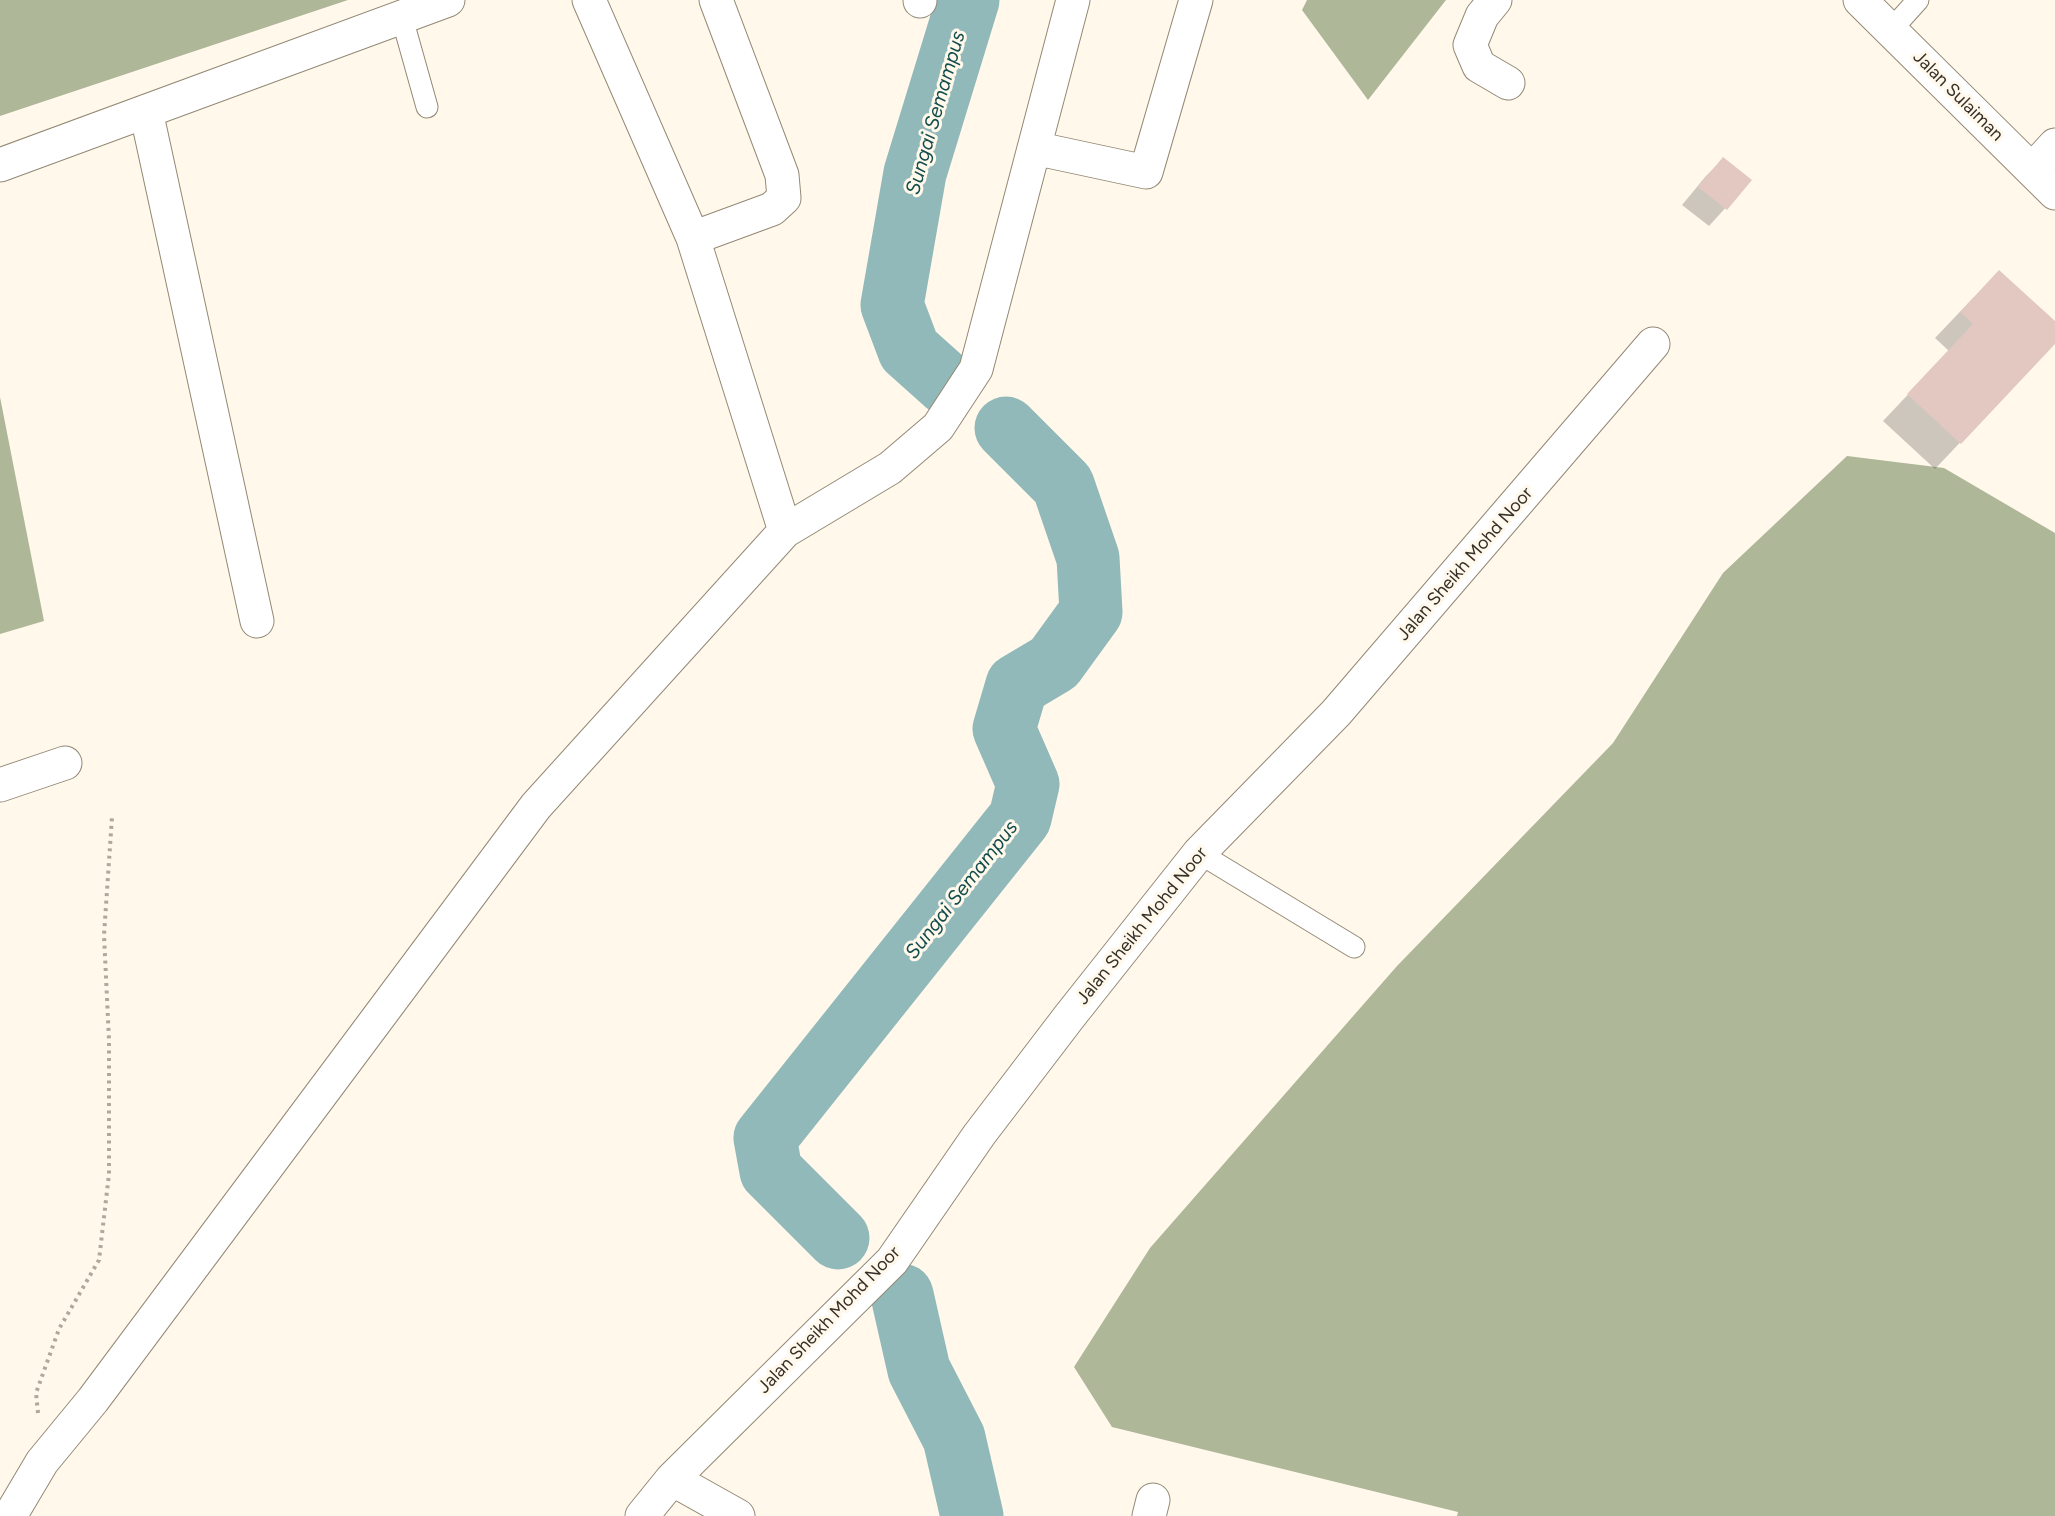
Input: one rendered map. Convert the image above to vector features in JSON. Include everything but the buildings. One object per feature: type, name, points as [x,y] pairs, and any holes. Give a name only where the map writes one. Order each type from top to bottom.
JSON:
[{"type":"street","points":[[0,165],[448,0]]},
{"type":"street","points":[[589,0],[693,238],[785,531]]},
{"type":"street","points":[[693,238],[772,209],[784,198],[782,175],[716,0]]},
{"type":"street","points":[[10,1516],[42,1462],[93,1400],[536,806],[785,531],[890,468],[938,427],[976,369],[1073,0]]},
{"type":"street","points":[[1034,148],[1146,172],[1196,0]]},
{"type":"street","points":[[1495,0],[1482,16],[1470,45],[1479,66],[1508,83]]},
{"type":"street","name":"Jalan Sulaiman","points":[[1860,0],[2055,193]]},
{"type":"street","points":[[146,111],[257,621]]},
{"type":"street","points":[[2032,170],[2055,146]]},
{"type":"street","name":"Jalan Sheikh Mohd Noor","points":[[642,1516],[672,1479],[892,1261],[993,1117],[1199,853],[1336,713],[1653,344]]},
{"type":"street","points":[[0,785],[65,763]]},
{"type":"street","points":[[672,1479],[738,1516]]},
{"type":"lane","points":[[1891,30],[1918,0]]},
{"type":"lane","points":[[402,18],[428,107]]},
{"type":"lane","points":[[1199,853],[1354,947]]},
{"type":"path","points":[[42,1462],[36,1393],[59,1329],[99,1260],[110,1174],[110,1040],[104,935],[112,817]]},
{"type":"green space","points":[[0,0],[348,0],[0,116]]},
{"type":"green space","points":[[1307,0],[1446,0],[1368,100],[1302,10]]},
{"type":"green space","points":[[0,397],[44,621],[0,634]]},
{"type":"green space","points":[[1847,456],[1944,468],[2055,533],[2055,1516],[1457,1516],[1458,1512],[1112,1427],[1074,1367],[1150,1248],[1397,966],[1613,743],[1723,573]]},
{"type":"waterway","name":"Sungai Semampus","points":[[947,384],[909,350],[892,305],[915,173],[968,0]]},
{"type":"waterway","name":"Sungai Semampus","points":[[838,1238],[771,1171],[765,1138],[1020,818],[1028,784],[1004,729],[1017,685],[1054,663],[1091,612],[1088,558],[1063,485],[1006,428]]},
{"type":"waterway","name":"Sungai Semampus","points":[[902,1295],[919,1370],[954,1438],[972,1516]]}]
